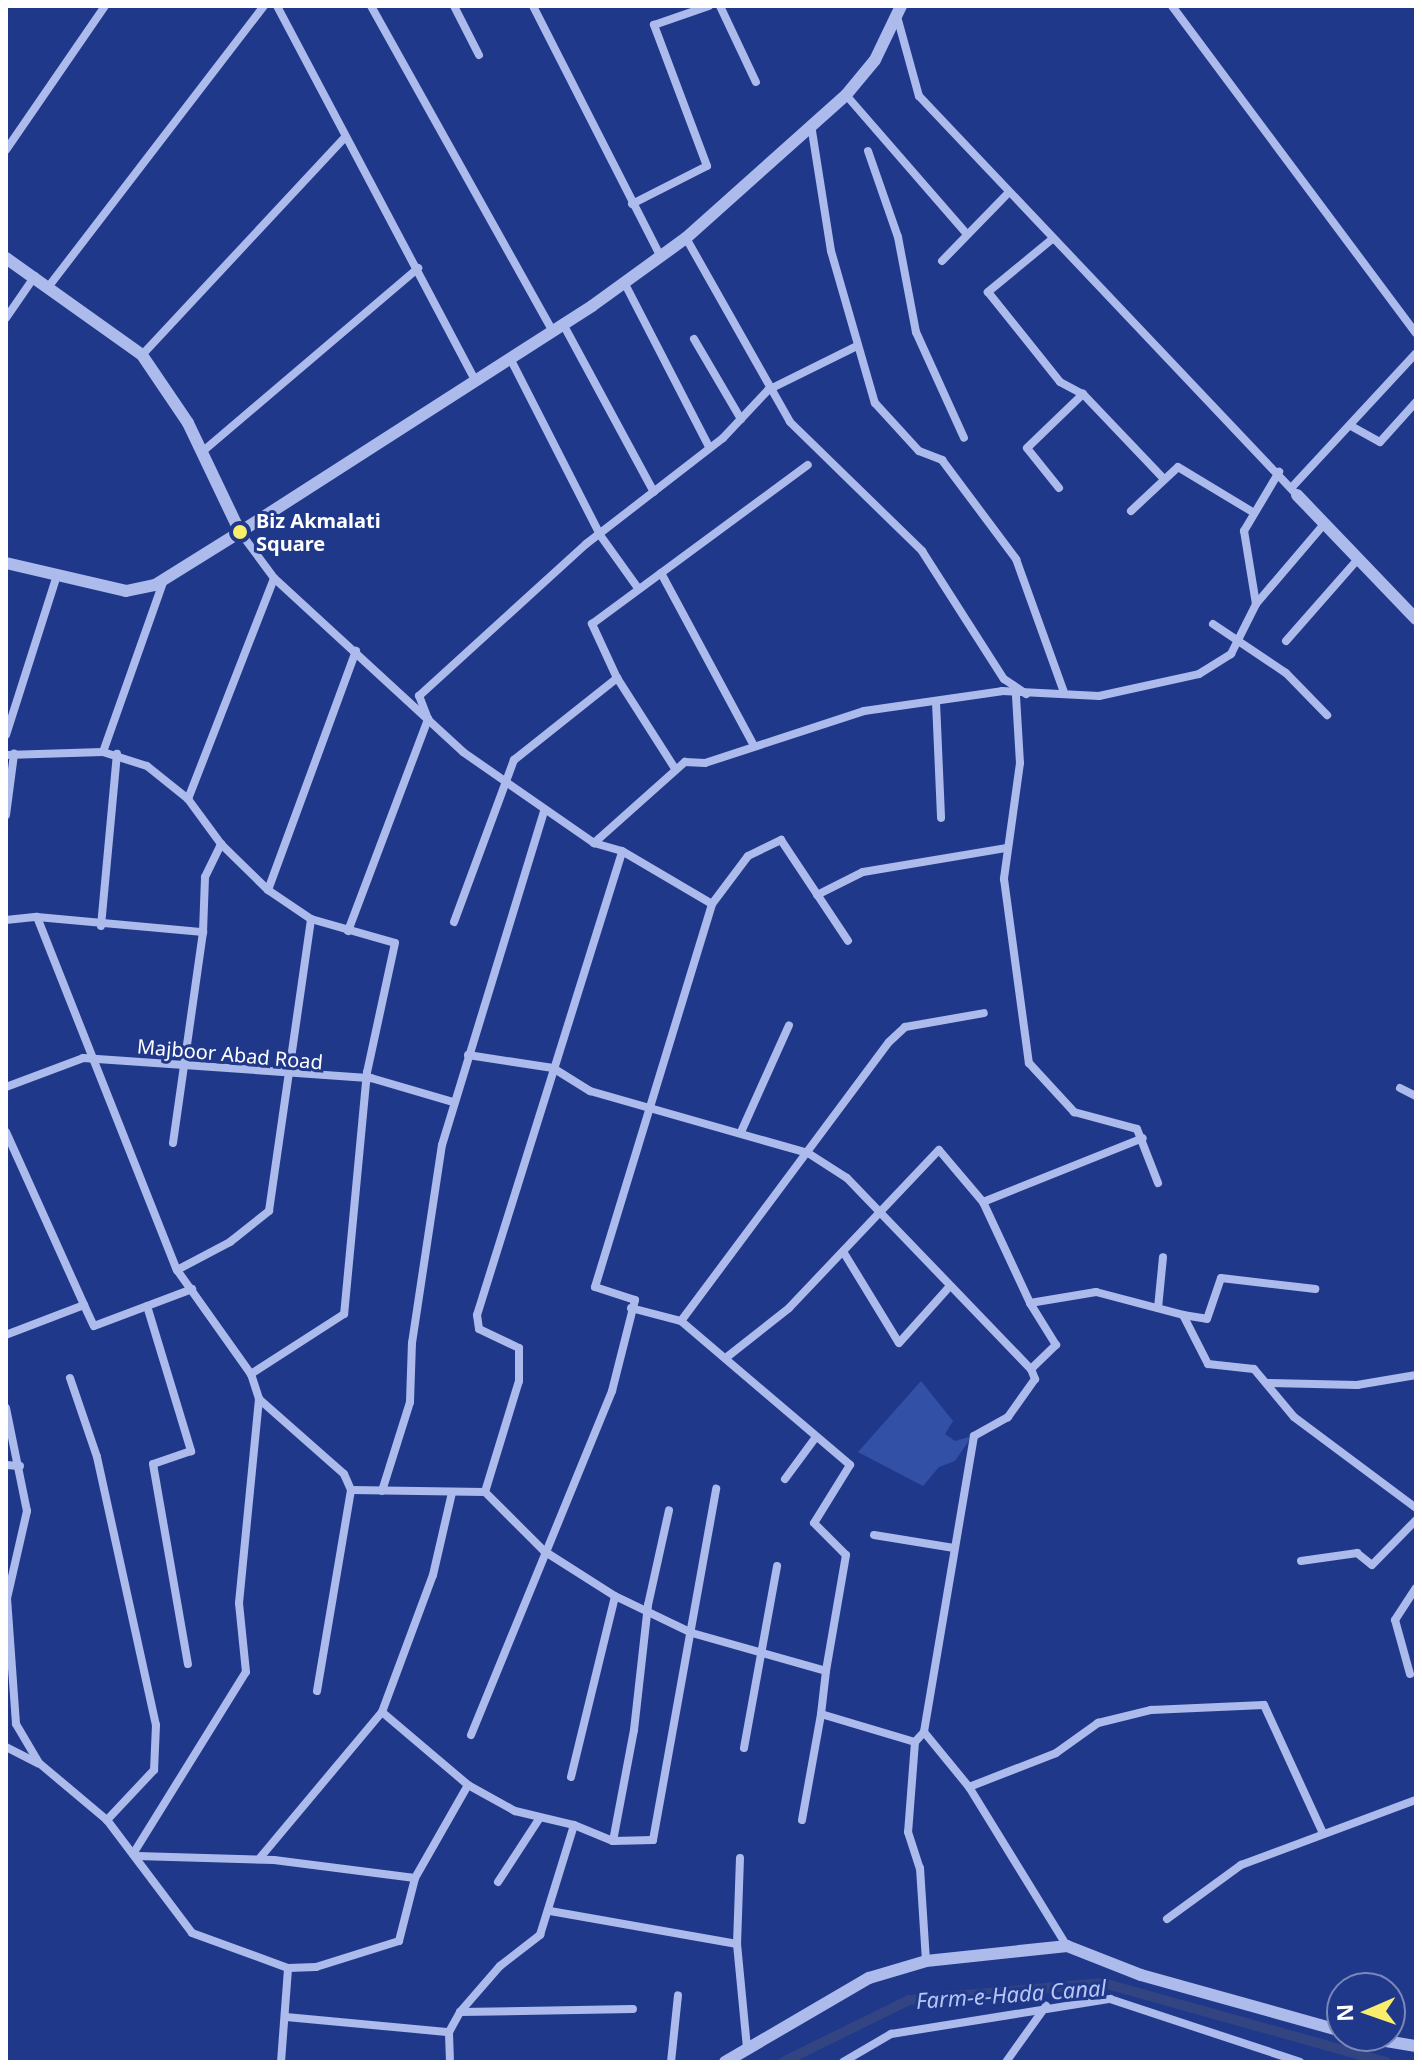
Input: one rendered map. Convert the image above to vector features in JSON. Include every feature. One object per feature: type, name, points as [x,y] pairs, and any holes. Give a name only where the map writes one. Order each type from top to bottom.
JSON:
[{"type":"street","points":[[6,150],[105,6]]},
{"type":"street","points":[[49,286],[264,6]]},
{"type":"street","points":[[277,6],[476,382]]},
{"type":"street","points":[[371,6],[654,492]]},
{"type":"street","points":[[454,6],[479,55]]},
{"type":"street","points":[[533,6],[661,257]]},
{"type":"street","points":[[632,204],[707,166],[654,25],[709,6]]},
{"type":"street","points":[[720,6],[756,82]]},
{"type":"street","points":[[6,563],[126,591],[164,580],[511,360],[625,284],[686,238],[812,131],[846,95],[898,20],[901,6]]},
{"type":"street","points":[[1172,6],[1416,333]]},
{"type":"street","points":[[898,20],[919,96],[1051,240],[1279,472],[1324,524],[1416,619]]},
{"type":"street","points":[[846,95],[967,234]]},
{"type":"street","points":[[812,131],[831,251],[875,403],[919,451],[942,460],[1016,559],[1064,692]]},
{"type":"street","points":[[142,355],[345,137]]},
{"type":"street","points":[[868,151],[898,237],[916,332],[964,438]]},
{"type":"street","points":[[942,261],[1009,192]]},
{"type":"street","points":[[686,238],[768,390],[790,422],[922,551],[1004,679],[1027,695]]},
{"type":"street","points":[[1051,240],[988,292],[1060,382],[1083,394],[1162,477]]},
{"type":"street","points":[[6,258],[142,355],[202,452],[240,532],[274,578],[428,719],[544,812],[594,843],[622,851],[712,904]]},
{"type":"street","points":[[202,452],[418,268]]},
{"type":"street","points":[[6,318],[35,276]]},
{"type":"street","points":[[625,284],[709,447]]},
{"type":"street","points":[[694,339],[741,419]]},
{"type":"street","points":[[348,931],[428,719],[419,696],[600,535],[741,419],[768,390],[857,346]]},
{"type":"street","points":[[1295,490],[1416,353]]},
{"type":"street","points":[[511,360],[600,535],[638,588]]},
{"type":"street","points":[[1059,488],[1027,448],[1083,394]]},
{"type":"street","points":[[1351,426],[1380,442],[1416,402]]},
{"type":"street","points":[[1408,411],[1416,417]]},
{"type":"street","points":[[674,767],[617,678],[592,624],[808,465]]},
{"type":"street","points":[[1131,511],[1162,477],[1178,467],[1251,511]]},
{"type":"street","points":[[1256,604],[1244,531],[1251,511],[1279,472]]},
{"type":"street","points":[[594,843],[674,767],[754,746],[864,711],[1002,691],[1016,696],[1064,692],[1099,696],[1163,686],[1199,674],[1231,654],[1256,604],[1324,524]]},
{"type":"street","points":[[1286,641],[1358,559]]},
{"type":"street","points":[[661,573],[754,746]]},
{"type":"street","points":[[6,735],[57,575]]},
{"type":"street","points":[[188,799],[274,578]]},
{"type":"street","points":[[103,752],[164,580]]},
{"type":"street","points":[[1213,624],[1286,673],[1327,715]]},
{"type":"street","points":[[268,890],[356,651]]},
{"type":"street","points":[[454,922],[514,760],[617,678]]},
{"type":"street","points":[[1016,696],[1020,763],[1007,848],[1008,933],[1029,1063],[1074,1112],[1137,1129],[1158,1183]]},
{"type":"street","points":[[936,702],[941,818]]},
{"type":"street","points":[[6,815],[10,754],[117,754],[147,766],[188,799],[221,844],[268,890],[311,919],[395,943],[367,1072],[371,1078],[344,1314],[251,1374]]},
{"type":"street","points":[[101,926],[117,754]]},
{"type":"street","points":[[382,1491],[410,1402],[412,1343],[453,1102],[544,812]]},
{"type":"street","points":[[471,1735],[544,1551],[601,1421],[635,1300],[595,1287],[652,1110],[712,904],[748,856],[781,840],[848,941]]},
{"type":"street","points":[[173,1143],[203,932],[205,877],[221,844]]},
{"type":"street","points":[[817,895],[863,872],[1007,848]]},
{"type":"street","points":[[485,1492],[519,1381],[519,1348],[479,1329],[477,1315],[622,851]]},
{"type":"street","points":[[37,917],[88,1058],[161,1219],[177,1270],[251,1374],[259,1399],[239,1603],[246,1672],[135,1855]]},
{"type":"street","points":[[6,920],[37,917],[101,926],[203,932]]},
{"type":"street","points":[[177,1270],[230,1242],[269,1211],[311,919]]},
{"type":"street","points":[[681,1321],[905,1027],[984,1013]]},
{"type":"street","points":[[741,1132],[789,1025]]},
{"type":"street","points":[[468,1055],[553,1068],[590,1091],[808,1153],[847,1178],[1031,1369],[1035,1379],[1008,1417],[974,1436],[924,1732],[915,1742],[908,1832],[920,1868],[926,1961]]},
{"type":"street","name":"Majboor Abad Road","points":[[6,1087],[88,1058],[371,1078],[453,1102]]},
{"type":"street","points":[[1400,1088],[1416,1096]]},
{"type":"street","points":[[6,1132],[94,1326],[192,1289]]},
{"type":"street","points":[[983,1202],[1143,1138]]},
{"type":"street","points":[[727,1357],[844,1253],[939,1150],[983,1202],[1030,1303],[1056,1345],[1031,1369]]},
{"type":"street","points":[[844,1253],[899,1343],[949,1287]]},
{"type":"street","points":[[1158,1308],[1163,1257]]},
{"type":"street","points":[[1030,1303],[1096,1292],[1207,1319],[1221,1278],[1315,1289]]},
{"type":"street","points":[[6,1335],[84,1305]]},
{"type":"street","points":[[147,1306],[191,1451],[153,1464],[188,1664]]},
{"type":"street","points":[[631,1308],[681,1321],[727,1357],[850,1465],[814,1523],[846,1555],[802,1820]]},
{"type":"street","points":[[1183,1315],[1208,1364],[1254,1369],[1294,1417],[1416,1508]]},
{"type":"street","points":[[1267,1383],[1357,1385],[1416,1375]]},
{"type":"street","points":[[70,1378],[97,1457],[156,1725],[154,1770],[107,1820]]},
{"type":"street","points":[[259,1399],[344,1474],[351,1490],[317,1691]]},
{"type":"street","points":[[6,1408],[27,1511],[7,1598],[6,1651],[16,1724],[39,1763]]},
{"type":"street","points":[[785,1479],[816,1437]]},
{"type":"street","points":[[6,1465],[20,1466]]},
{"type":"street","points":[[382,1712],[468,1785],[539,1819],[574,1825],[613,1841],[653,1840],[716,1489]]},
{"type":"street","points":[[351,1490],[485,1492],[544,1551],[615,1596],[692,1633],[826,1671]]},
{"type":"street","points":[[259,1859],[382,1712],[433,1575],[452,1493]]},
{"type":"street","points":[[613,1841],[669,1510]]},
{"type":"street","points":[[1301,1561],[1357,1553],[1372,1565],[1416,1520]]},
{"type":"street","points":[[874,1535],[954,1548]]},
{"type":"street","points":[[744,1748],[777,1566]]},
{"type":"street","points":[[1410,1674],[1395,1620],[1416,1588]]},
{"type":"street","points":[[571,1777],[615,1596]]},
{"type":"street","points":[[969,1787],[1056,1753],[1098,1723],[1151,1710],[1264,1705],[1322,1831]]},
{"type":"street","points":[[821,1714],[915,1742]]},
{"type":"street","points":[[924,1732],[969,1787],[1067,1946]]},
{"type":"street","points":[[6,1747],[39,1763],[107,1820],[192,1933],[288,1968],[316,1967],[399,1941],[415,1878],[468,1785]]},
{"type":"street","points":[[1167,1919],[1241,1865],[1322,1831],[1416,1800]]},
{"type":"street","points":[[498,1882],[539,1819]]},
{"type":"street","points":[[450,2062],[449,2032],[460,2012],[500,1966],[540,1935],[550,1911],[574,1825]]},
{"type":"street","points":[[135,1855],[259,1859],[415,1878]]},
{"type":"street","points":[[740,1858],[737,1944],[747,2047]]},
{"type":"street","points":[[550,1911],[737,1944]]},
{"type":"street","points":[[725,2062],[869,1978],[926,1961],[1067,1946],[1141,1975],[1326,2027]]},
{"type":"street","points":[[281,2062],[288,1968]]},
{"type":"street","points":[[671,2062],[678,1995]]},
{"type":"street","points":[[843,2062],[891,2034],[1046,2006],[1110,1999],[1300,2062]]},
{"type":"street","points":[[1006,2062],[1046,2006]]},
{"type":"street","points":[[460,2012],[633,2009]]},
{"type":"street","points":[[286,2017],[449,2032]]},
{"type":"shaded area","points":[[921,1381],[953,1421],[945,1434],[955,1441],[972,1436],[955,1461],[939,1467],[923,1486],[858,1452]]},
{"type":"waterway","name":"Farm-e-Hada Canal","points":[[783,2062],[909,2000],[1103,1983],[1386,2062]]},
{"type":"place","name":"Biz Akmalati Square","points":[[240,532]]}]
